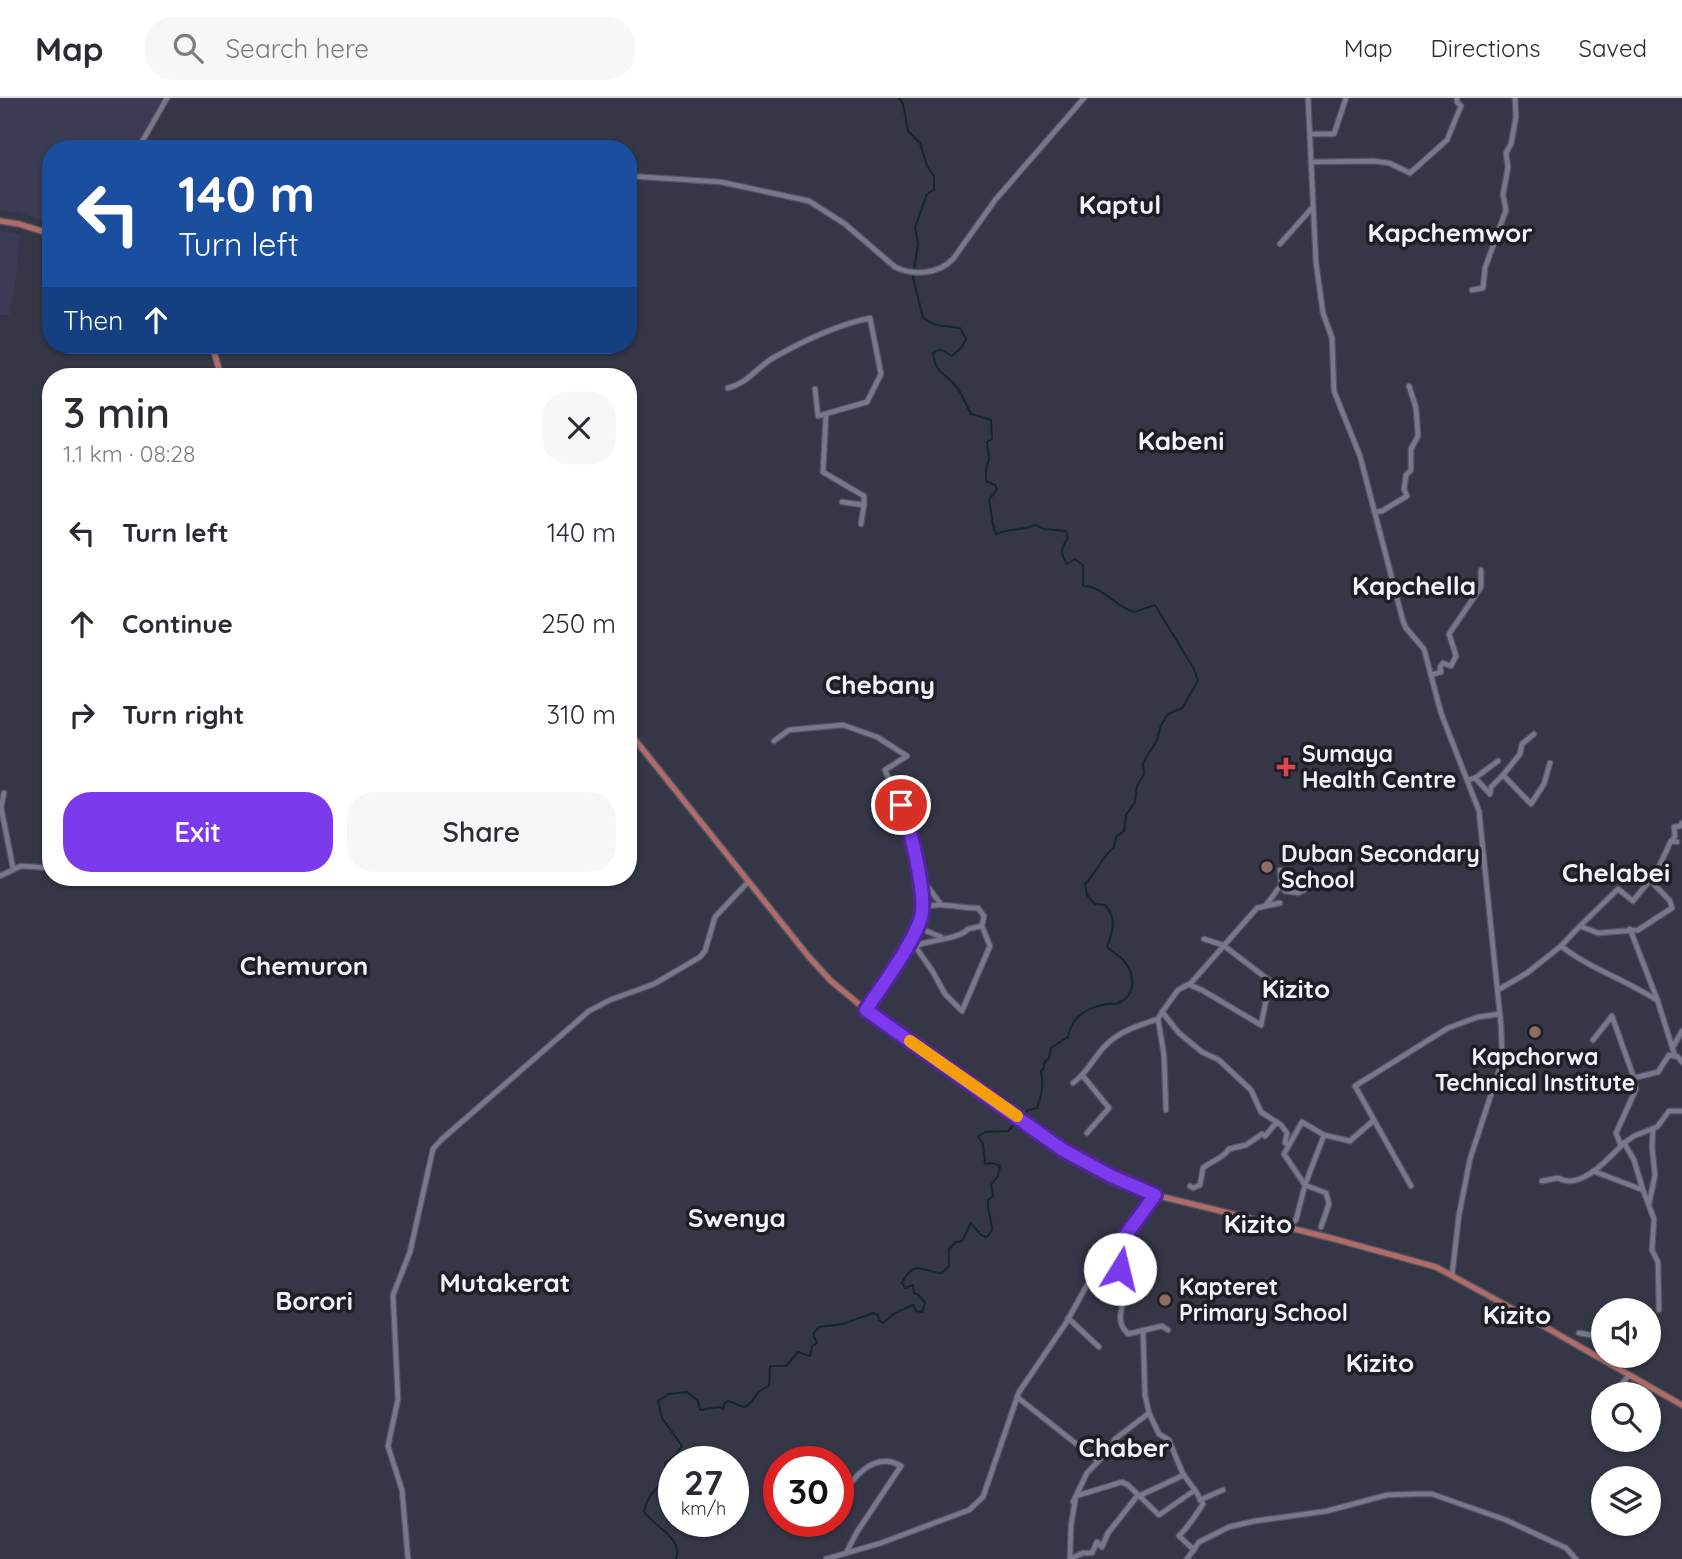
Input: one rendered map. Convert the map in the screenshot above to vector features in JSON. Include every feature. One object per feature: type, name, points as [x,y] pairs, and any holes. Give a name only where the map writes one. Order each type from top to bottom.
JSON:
[{"type":"main road","points":[[0,221],[42,231]]},
{"type":"main road","points":[[637,742],[808,957],[831,981],[866,1010],[1063,1150],[1155,1195],[1417,1261],[1452,1275],[1682,1405]]},
{"type":"street","points":[[143,140],[167,98]]},
{"type":"street","points":[[637,177],[721,183],[809,201],[845,224],[886,261],[904,271],[934,271],[948,265],[996,199],[1084,98]]},
{"type":"street","points":[[1308,98],[1316,263],[1323,313],[1332,338],[1334,391],[1360,456],[1403,621],[1424,649],[1441,713],[1468,780],[1480,822],[1502,1053],[1470,1159],[1459,1215],[1452,1275]]},
{"type":"street","points":[[1311,134],[1334,134],[1346,98]]},
{"type":"street","points":[[1311,162],[1373,161],[1389,163],[1410,173],[1447,140],[1461,106],[1457,98]]},
{"type":"street","points":[[1472,290],[1483,288],[1485,268],[1506,210],[1503,195],[1508,167],[1506,153],[1511,144],[1517,117],[1515,98]]},
{"type":"street","points":[[1280,244],[1313,208]]},
{"type":"street","points":[[728,388],[741,385],[770,359],[838,326],[870,318],[881,374],[867,402],[818,416],[815,389]]},
{"type":"street","points":[[1375,512],[1382,511],[1407,496],[1404,489],[1406,475],[1411,470],[1411,449],[1418,436],[1416,408],[1409,386]]},
{"type":"street","points":[[826,414],[823,472],[864,496],[861,524]]},
{"type":"street","points":[[842,502],[864,505]]},
{"type":"street","points":[[1431,675],[1438,674],[1443,663],[1451,666],[1457,656],[1449,634],[1481,587],[1481,570]]},
{"type":"street","points":[[774,741],[789,730],[843,724],[877,737],[907,756],[885,770],[908,823],[919,874],[922,915],[866,1010]]},
{"type":"street","points":[[1475,778],[1490,794],[1520,754],[1522,744],[1534,734]]},
{"type":"street","points":[[1468,780],[1498,761]]},
{"type":"street","points":[[1503,775],[1531,804],[1544,784],[1550,762]]},
{"type":"street","points":[[4,793],[1,807],[13,868]]},
{"type":"street","points":[[1497,990],[1527,973],[1561,946],[1618,889],[1633,901],[1655,875],[1674,842],[1674,827],[1682,823]]},
{"type":"street","points":[[0,876],[13,868],[30,865],[42,867]]},
{"type":"street","points":[[1280,870],[1281,885],[1285,891],[1298,894],[1304,890],[1304,883],[1311,874]]},
{"type":"street","points":[[919,874],[940,904]]},
{"type":"street","points":[[1580,926],[1598,933],[1638,930],[1672,908],[1670,901],[1650,880]]},
{"type":"street","points":[[408,1559],[402,1490],[388,1446],[398,1399],[392,1302],[414,1238],[433,1149],[589,1011],[610,1000],[654,984],[700,957],[705,951],[715,917],[748,881]]},
{"type":"street","points":[[1265,906],[1281,885]]},
{"type":"street","points":[[1166,1110],[1164,1055],[1158,1019],[1178,990],[1189,985],[1257,908],[1280,903]]},
{"type":"street","points":[[922,906],[940,904],[978,908],[984,916],[982,926],[990,946],[962,1011],[945,995],[915,946],[942,938]]},
{"type":"street","points":[[916,927],[950,939],[968,929],[982,926]]},
{"type":"street","points":[[1630,929],[1658,1001],[1675,1056],[1682,1062]]},
{"type":"street","points":[[1189,985],[1261,1025],[1270,981],[1223,945],[1204,939]]},
{"type":"street","points":[[1561,946],[1576,958],[1633,985],[1658,1001]]},
{"type":"street","points":[[1162,1012],[1179,1033],[1202,1052],[1219,1059],[1251,1090],[1261,1112],[1277,1122],[1287,1133],[1285,1143],[1289,1145]]},
{"type":"street","points":[[1411,1186],[1354,1086],[1448,1028],[1478,1017],[1500,1014]]},
{"type":"street","points":[[1593,1040],[1612,1016],[1636,1089],[1616,1133],[1634,1160],[1654,1219],[1652,1250],[1658,1262],[1659,1298]]},
{"type":"street","points":[[1073,1083],[1083,1076],[1106,1045],[1125,1030],[1158,1019]]},
{"type":"street","points":[[1672,1048],[1681,1033]]},
{"type":"street","points":[[1634,1078],[1658,1072],[1669,1055],[1675,1056]]},
{"type":"street","points":[[1083,1076],[1109,1108],[1087,1133]]},
{"type":"street","points":[[1542,1181],[1558,1178],[1562,1181],[1574,1181],[1593,1171],[1634,1136],[1657,1127],[1669,1111],[1682,1111]]},
{"type":"street","points":[[1321,1227],[1329,1204],[1326,1193],[1305,1185],[1284,1154],[1302,1122],[1324,1135],[1350,1141],[1374,1120]]},
{"type":"street","points":[[1190,1186],[1193,1188],[1200,1185],[1203,1168],[1210,1162],[1226,1154],[1229,1149],[1245,1145],[1262,1133],[1265,1136],[1277,1122]]},
{"type":"street","points":[[1648,1207],[1655,1175],[1653,1129]]},
{"type":"street","points":[[1286,1227],[1296,1220],[1305,1185],[1324,1135]]},
{"type":"street","points":[[1593,1171],[1643,1190]]},
{"type":"street","points":[[826,1559],[915,1531],[969,1510],[977,1504],[983,1497],[1017,1397],[1087,1285],[1155,1195]]},
{"type":"street","points":[[1117,1247],[1117,1261],[1126,1284],[1119,1317],[1121,1325],[1128,1334],[1162,1326],[1168,1331]]},
{"type":"street","points":[[1068,1318],[1099,1347]]},
{"type":"street","points":[[1143,1330],[1145,1395],[1149,1413],[1160,1434],[1169,1440],[1184,1475],[1203,1504],[1197,1511],[1196,1518],[1179,1536],[1194,1550]]},
{"type":"street","points":[[1579,1333],[1591,1335]]},
{"type":"street","points":[[1623,1382],[1629,1375]]},
{"type":"street","points":[[1017,1397],[1098,1461]]},
{"type":"street","points":[[1073,1503],[1087,1473],[1111,1448],[1115,1438],[1149,1413]]},
{"type":"street","points":[[846,1553],[901,1466],[895,1462],[882,1461],[867,1467],[854,1477]]},
{"type":"street","points":[[1076,1496],[1071,1525],[1070,1559],[1091,1553],[1097,1542],[1102,1547],[1108,1533],[1139,1495],[1184,1475]]},
{"type":"street","points":[[1076,1496],[1122,1482],[1159,1515],[1195,1490]]},
{"type":"street","points":[[1200,1500],[1223,1490]]},
{"type":"street","points":[[1187,1559],[1199,1542],[1229,1527],[1327,1511],[1387,1495],[1414,1494],[1432,1494],[1506,1520],[1566,1548],[1576,1559]]},
{"type":"shaded area","points":[[0,98],[162,98],[140,140],[42,140],[42,221],[19,212],[0,211]]},
{"type":"shaded area","points":[[0,231],[20,234],[15,288],[9,315],[0,315]]},
{"type":"waterway","points":[[676,1559],[676,1545],[672,1539],[644,1512],[650,1496],[663,1479],[665,1463],[675,1456],[682,1446],[662,1418],[658,1401],[669,1394],[687,1392],[698,1401],[700,1410],[719,1407],[723,1409],[728,1401],[744,1407],[769,1386],[770,1366],[786,1366],[798,1352],[810,1356],[812,1346],[817,1343],[813,1334],[819,1327],[843,1324],[873,1313],[878,1315],[883,1323],[895,1313],[913,1305],[916,1311],[922,1312],[925,1303],[914,1293],[913,1285],[905,1288],[902,1283],[911,1270],[920,1268],[942,1273],[949,1266],[949,1249],[956,1242],[962,1241],[971,1223],[981,1235],[987,1237],[992,1230],[988,1200],[993,1196],[991,1185],[998,1176],[1000,1166],[985,1164],[983,1144],[978,1136],[985,1132],[1008,1131],[1028,1110],[1037,1108],[1042,1089],[1041,1071],[1049,1058],[1051,1048],[1068,1037],[1073,1023],[1087,1010],[1100,1005],[1117,1004],[1131,990],[1132,978],[1128,966],[1107,947],[1112,930],[1109,910],[1105,905],[1095,904],[1087,895],[1085,884],[1114,847],[1116,837],[1124,831],[1126,815],[1135,802],[1137,786],[1144,774],[1143,763],[1157,740],[1161,725],[1168,714],[1182,708],[1198,681],[1194,669],[1155,605],[1134,612],[1097,589],[1083,586],[1083,565],[1075,559],[1067,564],[1062,554],[1068,538],[1066,531],[1044,529],[1035,525],[996,534],[989,500],[997,489],[986,481],[989,459],[987,442],[992,439],[991,420],[971,414],[957,387],[938,368],[933,353],[940,349],[952,356],[966,339],[960,328],[936,325],[923,318],[913,277],[918,244],[915,227],[927,194],[934,190],[934,176],[927,166],[920,143],[908,131],[903,104],[899,98]]},
{"type":"slow traffic","points":[[910,1041],[1017,1116]]},
{"type":"place","name":"Sumaya Health Centre","points":[[1286,767]]},
{"type":"place","name":"Duban Secondary School","points":[[1267,867]]},
{"type":"place","name":"Kapchorwa Technical Institute","points":[[1535,1032]]},
{"type":"place","name":"Kapteret Primary School","points":[[1165,1300]]},
{"type":"district","name":"Kaptul","points":[[1120,205]]},
{"type":"district","name":"Kapchemwor","points":[[1450,233]]},
{"type":"district","name":"Kabeni","points":[[1181,441]]},
{"type":"district","name":"Kapchella","points":[[1414,586]]},
{"type":"district","name":"Chebany","points":[[880,685]]},
{"type":"district","name":"Chelabei","points":[[1616,873]]},
{"type":"district","name":"Chemuron","points":[[304,966]]},
{"type":"district","name":"Kizito","points":[[1296,989]]},
{"type":"district","name":"Swenya","points":[[737,1218]]},
{"type":"district","name":"Kizito","points":[[1258,1224]]},
{"type":"district","name":"Mutakerat","points":[[505,1283]]},
{"type":"district","name":"Borori","points":[[314,1301]]},
{"type":"district","name":"Kizito","points":[[1517,1315]]},
{"type":"district","name":"Kizito","points":[[1380,1363]]},
{"type":"district","name":"Chaber","points":[[1124,1448]]},
{"type":"route","points":[[901,805],[908,823],[918,870],[922,915],[866,1010],[1063,1150],[1111,1176],[1155,1195],[1117,1247],[1120,1269]]}]
